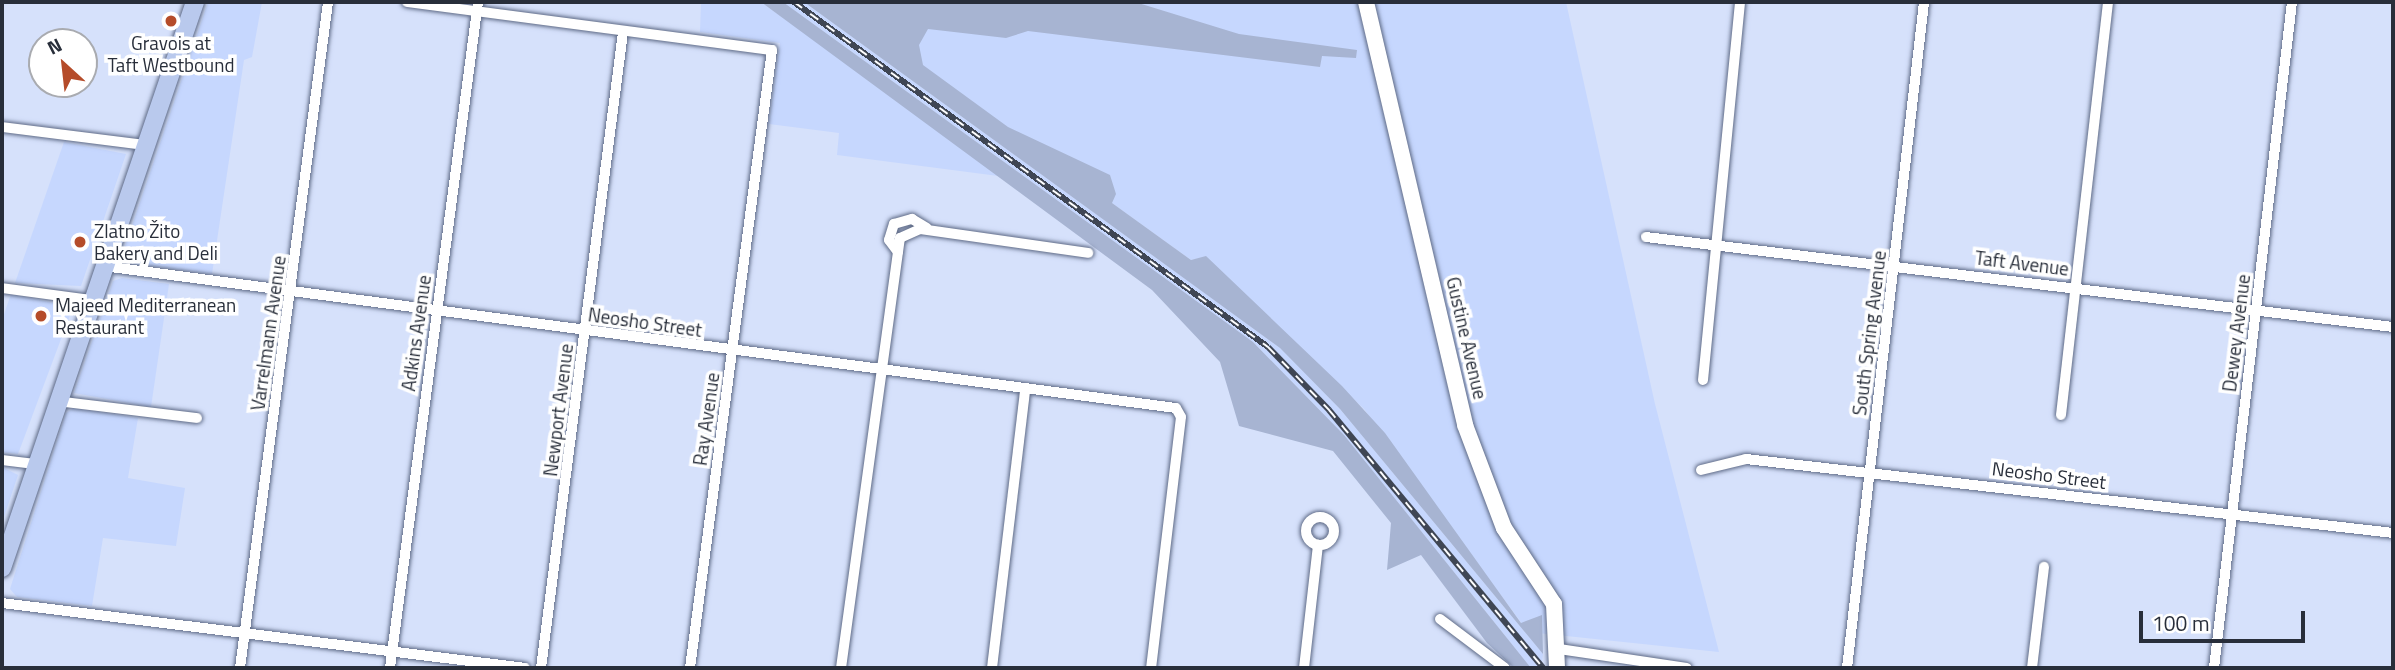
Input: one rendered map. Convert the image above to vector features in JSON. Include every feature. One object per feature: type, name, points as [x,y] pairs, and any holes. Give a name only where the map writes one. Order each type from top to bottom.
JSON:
[{"type":"main road","points":[[2,568],[56,401],[195,2]]},
{"type":"street","name":"Varrelmann Avenue","points":[[240,668],[292,292],[328,2]]},
{"type":"street","points":[[407,2],[477,6],[623,32]]},
{"type":"street","name":"Gustine Avenue","points":[[1366,2],[1465,425],[1504,528],[1554,604],[1559,649],[1557,668]]},
{"type":"street","points":[[1703,380],[1741,2]]},
{"type":"street","name":"South Spring Avenue","points":[[1847,668],[1924,2]]},
{"type":"street","points":[[2061,415],[2108,2]]},
{"type":"street","name":"Dewey Avenue","points":[[2214,668],[2292,2]]},
{"type":"street","name":"Adkins Avenue","points":[[390,668],[477,6]]},
{"type":"street","name":"Ray Avenue","points":[[623,32],[772,50],[690,668]]},
{"type":"street","name":"Newport Avenue","points":[[541,668],[623,32]]},
{"type":"street","points":[[2,127],[144,145]]},
{"type":"street","points":[[841,668],[880,372],[898,252],[903,235],[927,230],[1088,253]]},
{"type":"street","name":"Taft Avenue","points":[[1646,237],[2393,327]]},
{"type":"street","name":"Neosho Street","points":[[103,266],[1181,413],[1151,668]]},
{"type":"street","points":[[2,288],[91,300]]},
{"type":"street","points":[[992,668],[1024,390]]},
{"type":"street","points":[[56,401],[197,418]]},
{"type":"street","name":"Neosho Street","points":[[1701,470],[1746,458],[2393,533]]},
{"type":"street","points":[[2,460],[35,464]]},
{"type":"street","points":[[1304,668],[1318,545]]},
{"type":"street","points":[[2032,668],[2044,566]]},
{"type":"street","points":[[2,603],[525,668]]},
{"type":"street","points":[[1440,619],[1505,668]]},
{"type":"street","points":[[1559,649],[1687,668]]},
{"type":"shaded area","points":[[208,2],[262,2],[252,57],[244,60],[212,274],[128,263],[123,252]]},
{"type":"shaded area","points":[[701,2],[761,2],[1006,177],[837,155],[839,133],[769,124],[780,43],[700,32]]},
{"type":"shaded area","points":[[761,2],[783,2],[1253,342],[1344,435],[1531,668],[1514,668],[1487,643],[1421,555],[1387,570],[1391,523],[1333,451],[1239,426],[1220,362],[1152,290]]},
{"type":"shaded area","points":[[783,2],[804,2],[1280,348],[1340,409],[1543,654],[1541,668],[1531,668],[1344,435],[1253,342]]},
{"type":"shaded area","points":[[804,2],[1135,2],[1239,34],[1357,50],[1356,58],[1322,56],[1320,67],[1028,31],[1006,38],[928,29],[919,45],[923,65],[1008,127],[1110,175],[1116,194],[1112,203],[1191,260],[1206,256],[1342,386],[1385,433],[1521,623],[1542,615],[1543,654],[1340,409],[1280,348]]},
{"type":"shaded area","points":[[833,2],[1566,2],[1655,404],[1719,652],[1528,632],[1364,409],[1206,257],[1191,260]]},
{"type":"shaded area","points":[[64,142],[126,154],[81,286],[15,283]]},
{"type":"shaded area","points":[[122,278],[169,284],[151,407],[74,393],[113,281]]},
{"type":"shaded area","points":[[11,294],[73,307],[18,454],[2,452],[2,320]]},
{"type":"shaded area","points":[[74,408],[138,418],[128,478],[185,488],[176,546],[103,538],[92,606],[17,597],[10,589],[66,413]]},
{"type":"shaded area","points":[[2,467],[18,475],[2,523]]},
{"type":"railway","points":[[794,2],[1268,347],[1329,410],[1543,668]]},
{"type":"place","name":"Gravois at Taft Westbound","points":[[171,21]]},
{"type":"place","name":"Zlatno Žito Bakery and Deli","points":[[80,242]]},
{"type":"place","name":"Majeed Mediterranean Restaurant","points":[[41,316]]}]
